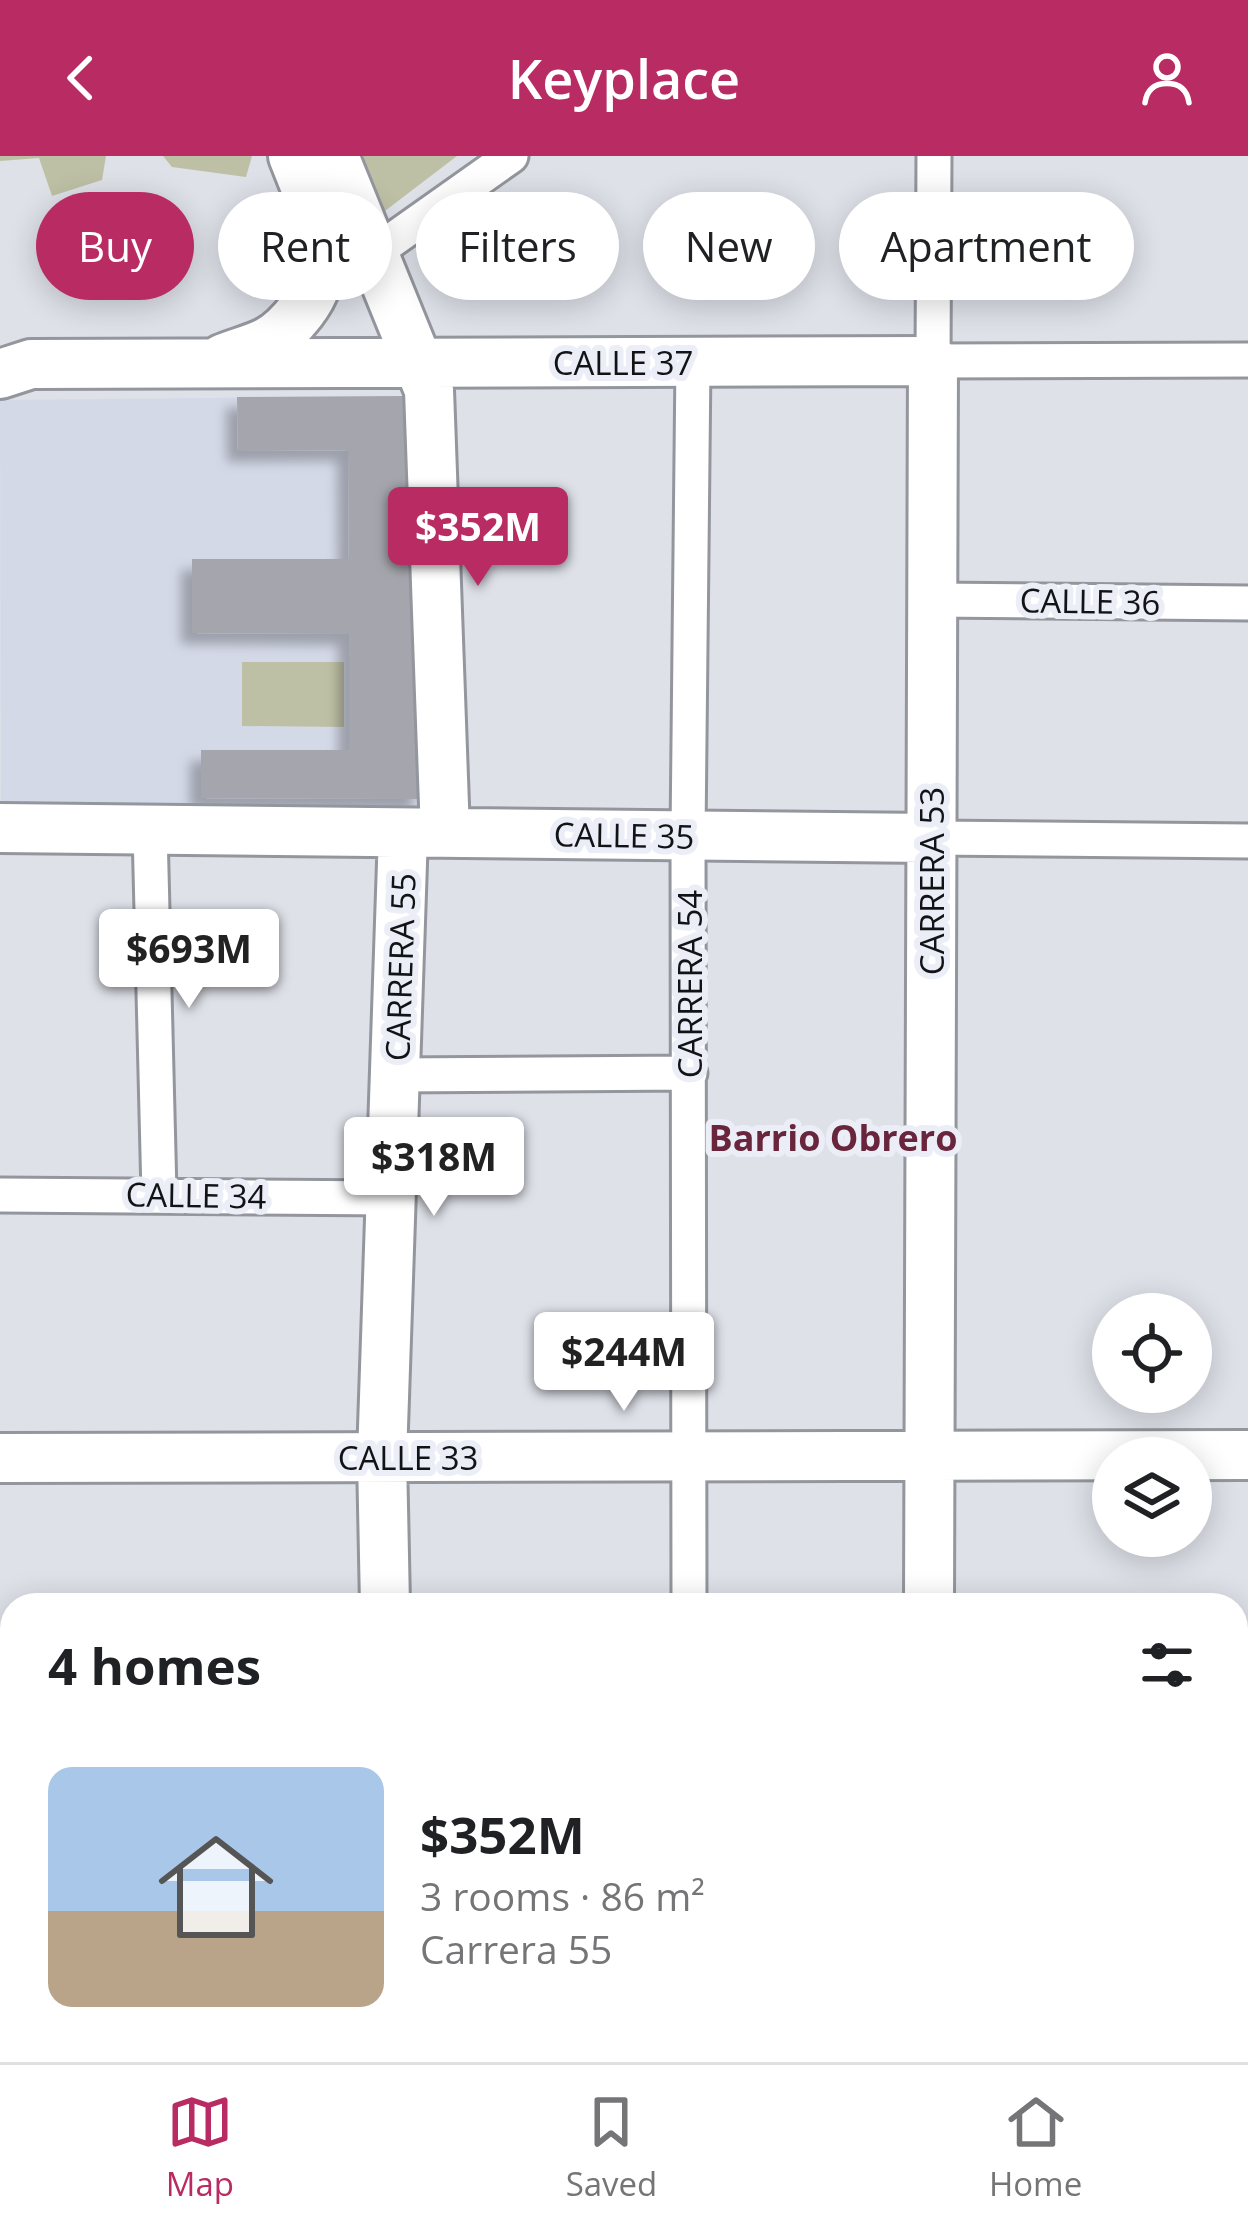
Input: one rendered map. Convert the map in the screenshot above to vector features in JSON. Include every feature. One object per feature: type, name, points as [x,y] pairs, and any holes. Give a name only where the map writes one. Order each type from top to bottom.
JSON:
[{"type":"street","points":[[293,156],[307,192]]},
{"type":"street","name":"CARRERA 55","points":[[334,156],[349,192]]},
{"type":"street","points":[[392,240],[511,156]]},
{"type":"street","name":"CARRERA 53","points":[[929,1593],[934,156]]},
{"type":"street","name":"CARRERA 55","points":[[385,1593],[382,1457],[397,1075],[424,833],[429,390],[392,297]]},
{"type":"street","points":[[206,365],[268,342],[291,325],[310,300]]},
{"type":"street","name":"CALLE 37","points":[[0,374],[31,364],[1248,360]]},
{"type":"street","name":"CARRERA 54","points":[[689,1593],[693,362]]},
{"type":"street","name":"CALLE 36","points":[[932,600],[1248,603]]},
{"type":"street","name":"CALLE 35","points":[[0,828],[1248,841]]},
{"type":"street","points":[[150,830],[159,1194]]},
{"type":"street","points":[[397,1075],[690,1073]]},
{"type":"street","name":"CALLE 34","points":[[0,1195],[392,1198]]},
{"type":"street","name":"CALLE 33","points":[[0,1458],[1248,1456]]},
{"type":"shaded area","points":[[425,396],[424,826],[1,824],[0,400]]},
{"type":"green space","points":[[0,156],[106,156],[102,180],[64,192],[51,192],[39,158],[0,161]]},
{"type":"green space","points":[[163,156],[252,156],[246,177],[172,167]]},
{"type":"green space","points":[[358,156],[457,156],[392,206],[392,192],[372,192]]},
{"type":"green space","points":[[242,662],[344,662],[344,727],[242,726]]},
{"type":"building","points":[[406,396],[424,799],[201,798],[201,750],[349,750],[349,634],[192,633],[192,559],[349,559],[348,450],[238,451],[237,397]]},
{"type":"district","name":"Barrio Obrero","points":[[833,1137]]}]
